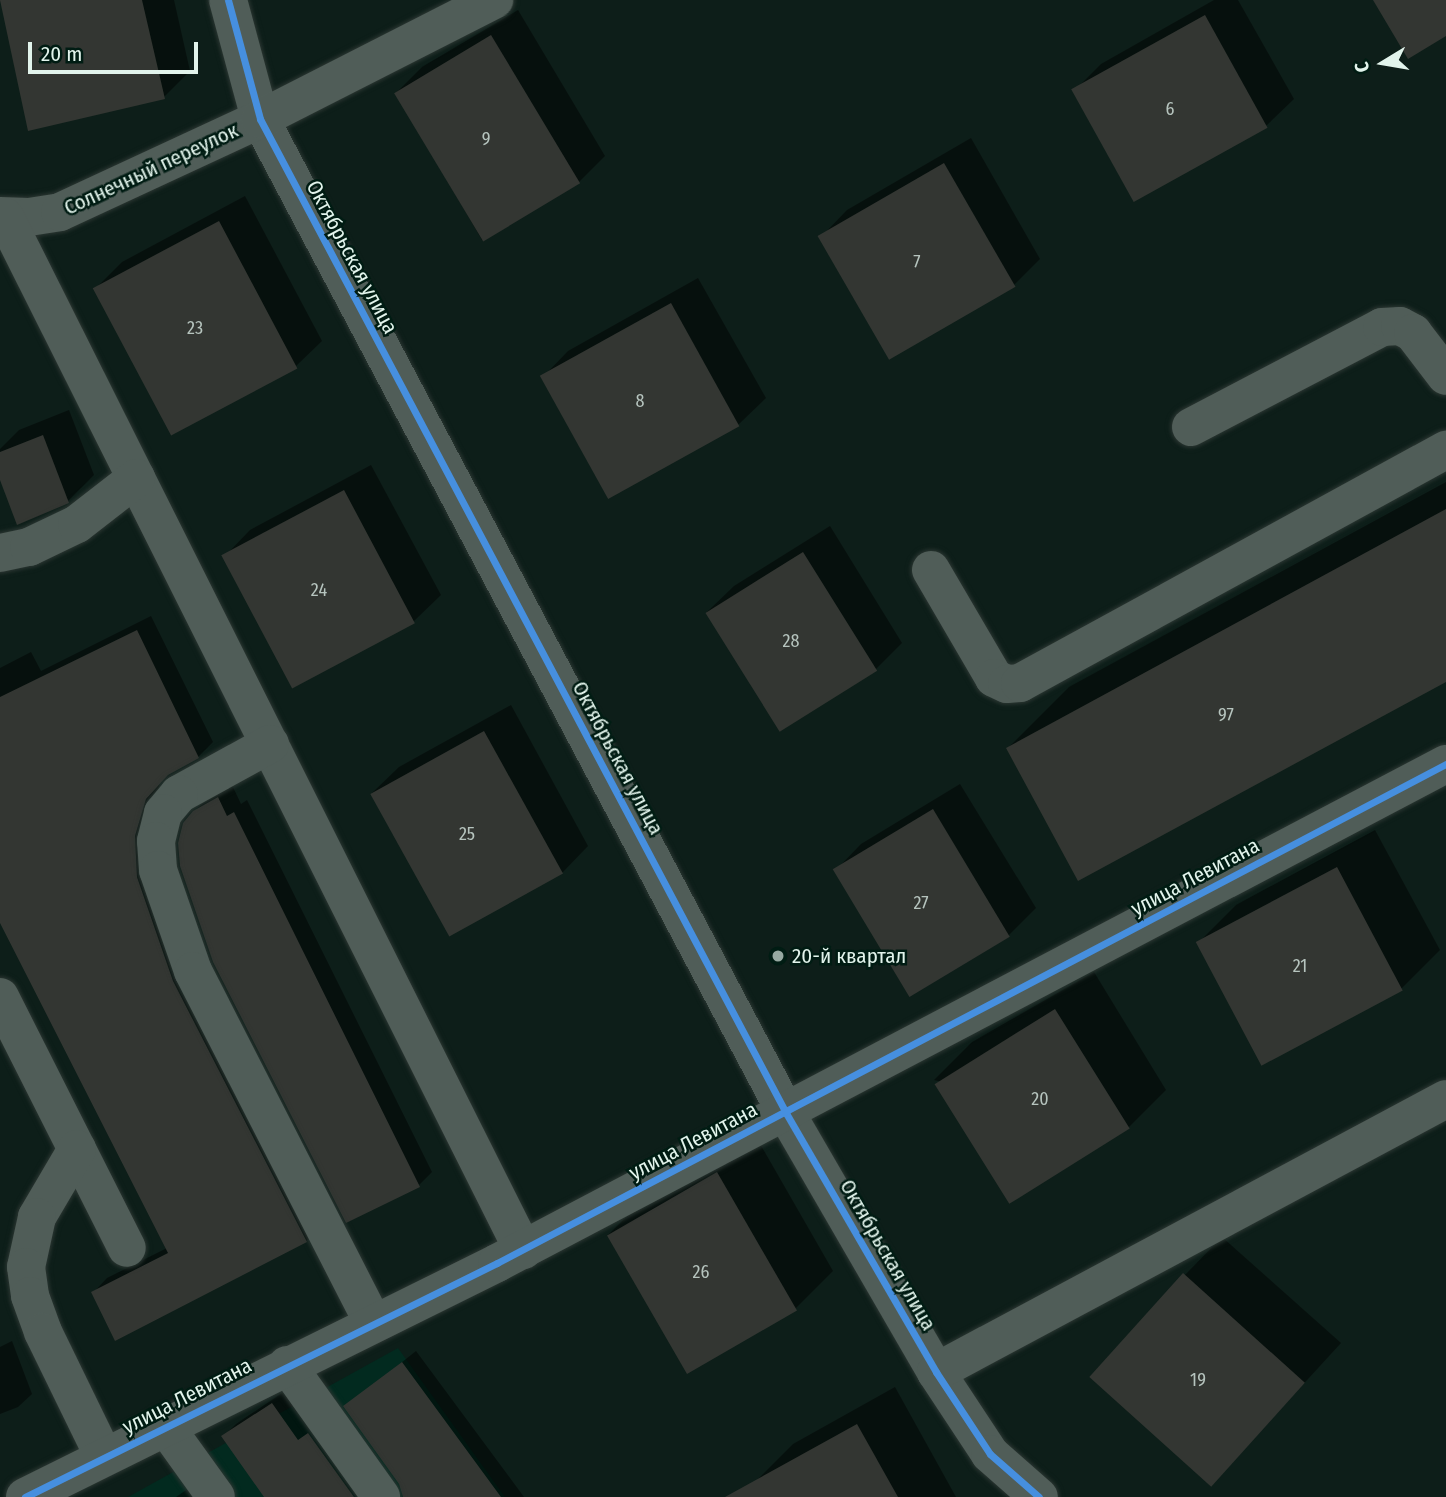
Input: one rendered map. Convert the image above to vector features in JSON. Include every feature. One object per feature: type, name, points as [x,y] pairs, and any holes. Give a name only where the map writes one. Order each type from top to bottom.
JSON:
[{"type":"street","name":"Октябрьская улица","points":[[228,0],[260,119],[786,1113],[936,1372],[990,1454],[1039,1497]]},
{"type":"street","name":"Солнечный переулок","points":[[3,217],[29,218],[60,212],[260,119],[494,0]]},
{"type":"street","points":[[3,217],[523,1250]]},
{"type":"street","points":[[1191,427],[1382,327],[1400,326],[1413,333],[1446,376]]},
{"type":"street","points":[[931,570],[994,678],[1007,684],[1020,683],[1446,450]]},
{"type":"street","points":[[0,553],[29,547],[78,524],[136,478]]},
{"type":"street","points":[[270,744],[179,794],[163,813],[156,841],[158,870],[193,971],[373,1324]]},
{"type":"street","name":"улица Левитана","points":[[25,1497],[523,1250],[1446,764]]},
{"type":"street","points":[[0,997],[127,1248]]},
{"type":"street","points":[[936,1372],[1446,1099]]},
{"type":"street","points":[[77,1149],[37,1217],[26,1268],[30,1296],[43,1332],[104,1457]]},
{"type":"street","points":[[287,1365],[381,1497]]},
{"type":"street","points":[[165,1426],[216,1497]]},
{"type":"shaded area","points":[[398,1348],[505,1497],[128,1497]]},
{"type":"building","points":[[0,0],[142,0],[165,99],[28,131]]},
{"type":"building","points":[[1373,0],[1446,0],[1446,36],[1408,59]]},
{"type":"building","points":[[1205,15],[1268,128],[1134,202],[1071,89]]},
{"type":"building","points":[[491,35],[580,183],[483,241],[394,93]]},
{"type":"building","points":[[944,163],[1016,287],[889,360],[818,236]]},
{"type":"building","points":[[219,221],[297,368],[171,436],[93,288]]},
{"type":"building","points":[[671,303],[739,426],[608,499],[540,376]]},
{"type":"building","points":[[43,435],[69,503],[17,525],[0,480],[0,452]]},
{"type":"building","points":[[344,490],[415,623],[292,689],[221,555]]},
{"type":"building","points":[[1446,509],[1446,682],[1078,881],[1006,748]]},
{"type":"building","points":[[803,552],[877,671],[780,732],[705,613]]},
{"type":"building","points":[[137,630],[199,758],[168,775],[146,799],[135,836],[137,877],[173,981],[307,1242],[115,1341],[91,1292],[168,1253],[0,923],[0,697]]},
{"type":"building","points":[[484,731],[563,874],[449,937],[370,794]]},
{"type":"building","points":[[218,797],[227,816],[234,812],[420,1187],[346,1223],[213,962],[180,866],[178,843],[183,823],[193,811]]},
{"type":"building","points":[[933,809],[1010,937],[909,997],[833,869]]},
{"type":"building","points":[[1337,867],[1403,991],[1261,1066],[1196,942]]},
{"type":"building","points":[[1055,1009],[1130,1129],[1009,1204],[935,1084]]},
{"type":"building","points":[[717,1172],[797,1311],[687,1374],[607,1236]]},
{"type":"building","points":[[1183,1273],[1305,1383],[1211,1487],[1089,1377]]},
{"type":"building","points":[[402,1362],[501,1497],[403,1497],[399,1484],[343,1406]]},
{"type":"building","points":[[272,1403],[298,1440],[308,1433],[354,1497],[264,1497],[221,1436]]},
{"type":"building","points":[[857,1424],[898,1497],[725,1497]]},
{"type":"cycle path","points":[[228,0],[260,119],[786,1113],[936,1372],[990,1454],[1039,1497]]},
{"type":"cycle path","points":[[25,1497],[497,1263],[1446,764]]},
{"type":"place","name":"20-й квартал","points":[[778,956]]}]
